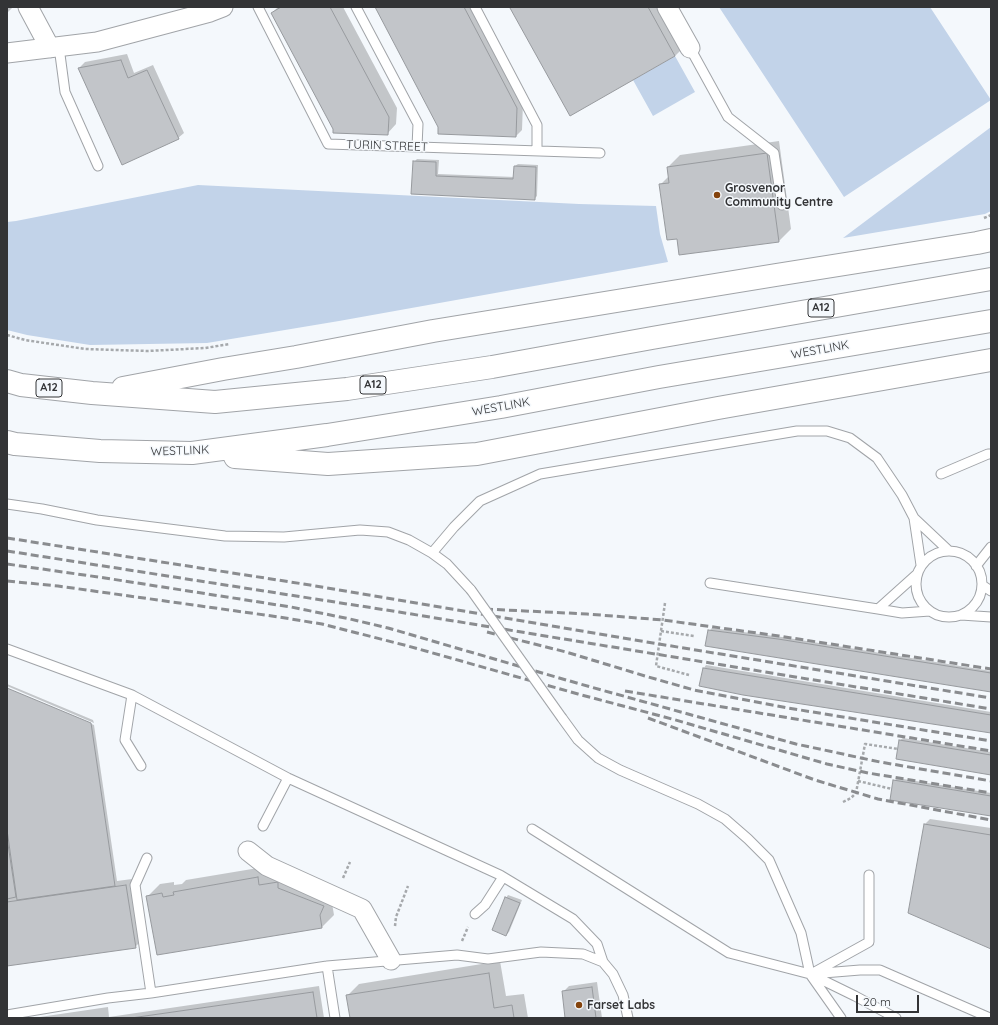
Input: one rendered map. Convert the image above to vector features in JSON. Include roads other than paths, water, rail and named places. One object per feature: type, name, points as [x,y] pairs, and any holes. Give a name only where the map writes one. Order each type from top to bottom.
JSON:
[{"type":"highway","points":[[92,393],[433,331],[977,244],[991,240]]},
{"type":"highway","name":"A12","points":[[7,381],[21,385],[92,393],[215,402],[347,389],[492,367],[991,279]]},
{"type":"highway","name":"WESTLINK","points":[[7,442],[15,444],[100,451],[192,453],[327,435],[501,407],[659,377],[991,321]]},
{"type":"highway","points":[[192,453],[328,464],[477,454],[718,408],[991,360]]},
{"type":"street","points":[[28,7],[55,47]]},
{"type":"street","points":[[7,53],[97,42],[210,12],[223,7]]},
{"type":"street","points":[[667,7],[690,48]]},
{"type":"street","points":[[248,850],[267,866],[362,909],[391,960]]},
{"type":"lane","name":"TURIN STREET","points":[[258,7],[328,144],[600,153]]},
{"type":"lane","points":[[356,7],[418,124],[417,146]]},
{"type":"lane","points":[[475,7],[537,124],[537,151]]},
{"type":"lane","points":[[55,47],[65,92],[98,166]]},
{"type":"lane","points":[[690,48],[728,117],[774,153],[782,205]]},
{"type":"lane","points":[[432,553],[454,527],[480,501],[540,474],[797,430],[827,431],[850,438],[877,458],[902,494],[914,518],[922,565]]},
{"type":"lane","points":[[941,474],[991,454]]},
{"type":"lane","points":[[7,504],[42,509],[96,520],[225,536],[284,537],[360,530],[388,532],[409,540],[432,553],[448,564],[471,590],[578,740],[598,758],[620,770],[698,804],[725,819],[769,860],[801,933],[810,974],[841,1018]]},
{"type":"lane","points":[[914,518],[949,551]]},
{"type":"lane","points":[[976,566],[991,547]]},
{"type":"lane","points":[[949,551],[960,553],[969,558],[976,566],[982,585],[976,603],[970,610],[951,618],[940,617],[930,611],[922,605],[917,596],[915,585],[917,574],[922,565],[929,557],[939,552],[949,551]]},
{"type":"lane","points":[[878,609],[917,574]]},
{"type":"lane","points":[[710,583],[902,614],[930,611]]},
{"type":"lane","points":[[982,585],[991,591]]},
{"type":"lane","points":[[961,615],[991,617]]},
{"type":"lane","points":[[7,649],[132,695],[288,778],[503,877],[573,918],[597,944],[603,962],[613,974],[623,995],[628,1018]]},
{"type":"lane","points":[[132,695],[125,740],[141,766]]},
{"type":"lane","points":[[263,826],[288,778]]},
{"type":"lane","points":[[532,829],[729,953],[810,974],[896,1018]]},
{"type":"lane","points":[[147,858],[135,885],[151,993]]},
{"type":"lane","points":[[810,974],[869,942],[869,875]]},
{"type":"lane","points":[[475,914],[485,905],[503,877]]},
{"type":"lane","points":[[7,1015],[108,998],[151,993],[328,966],[391,960],[457,955],[488,959],[541,952],[564,952],[583,954],[603,962]]},
{"type":"lane","points":[[328,966],[335,1018]]},
{"type":"lane","points":[[810,974],[880,970],[990,1018]]},
{"type":"railway","points":[[7,538],[310,585],[991,698]]},
{"type":"railway","points":[[7,551],[399,612],[991,709]]},
{"type":"railway","points":[[7,564],[291,607],[350,619],[388,628],[580,684],[796,744],[880,762],[991,781]]},
{"type":"railway","points":[[7,581],[58,586],[322,624],[408,646],[672,719],[827,764],[868,773],[991,793]]},
{"type":"railway","points":[[485,609],[587,614],[663,620],[779,636],[991,669]]},
{"type":"railway","points":[[487,632],[566,652],[694,690],[788,708],[991,741]]},
{"type":"railway","points":[[625,691],[991,751]]},
{"type":"railway","points":[[648,718],[815,780],[878,799],[991,820]]},
{"type":"place","name":"Grosvenor Community Centre","points":[[717,195]]},
{"type":"place","name":"Farset Labs","points":[[579,1005]]}]
